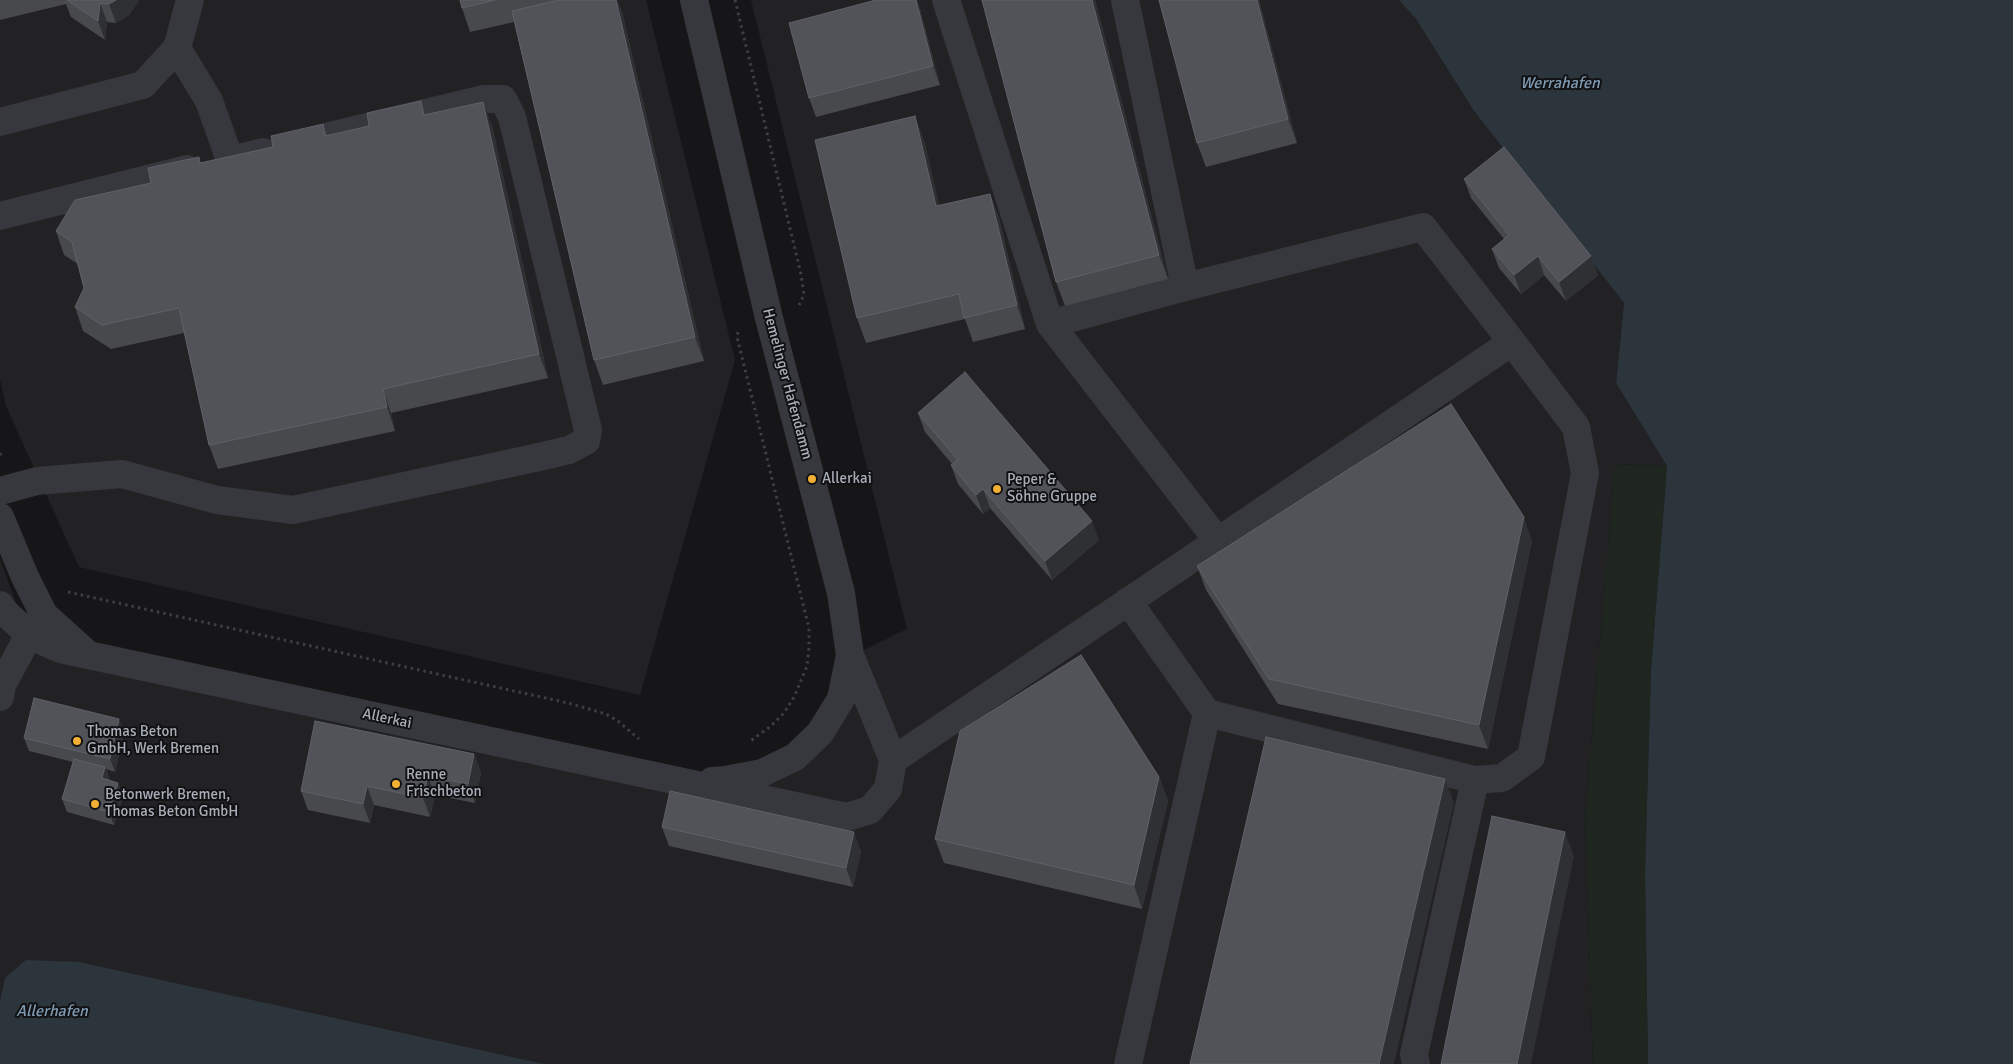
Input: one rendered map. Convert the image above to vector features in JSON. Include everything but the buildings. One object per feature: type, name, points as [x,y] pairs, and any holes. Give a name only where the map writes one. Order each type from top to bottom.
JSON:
[{"type":"street","points":[[0,122],[144,85],[177,48],[190,0]]},
{"type":"street","name":"Hemelinger Hafendamm","points":[[683,781],[725,780],[762,774],[795,757],[820,733],[841,699],[850,655],[841,593],[769,318],[694,0]]},
{"type":"street","points":[[946,0],[1050,324],[1218,541]]},
{"type":"street","points":[[1125,0],[1185,287]]},
{"type":"street","points":[[177,48],[209,101],[230,160]]},
{"type":"street","points":[[0,216],[197,166],[230,160],[483,99],[503,99],[512,117],[588,430],[586,441],[569,450],[293,510],[217,500],[122,474],[37,481],[0,491]]},
{"type":"street","points":[[1050,324],[1423,226],[1576,426],[1585,473],[1530,757],[1502,778],[1476,780],[1207,713],[1128,602]]},
{"type":"street","points":[[892,760],[1512,342]]},
{"type":"street","points":[[0,517],[25,578],[36,625],[2,684]]},
{"type":"street","name":"Allerkai","points":[[0,605],[2,610],[36,625],[91,656],[683,781]]},
{"type":"street","points":[[683,781],[848,818],[870,810],[888,789],[892,760],[850,655]]},
{"type":"street","points":[[1128,1064],[1207,713]]},
{"type":"street","points":[[1416,1064],[1414,1054],[1476,780]]},
{"type":"path","points":[[735,0],[804,295],[798,307],[788,313],[748,324],[739,329],[737,337],[809,628],[807,666],[802,682],[784,713],[771,726],[746,744]]},
{"type":"path","points":[[63,590],[95,600],[584,707],[606,714],[618,721],[647,744]]},
{"type":"shaded area","points":[[0,0],[646,0],[735,360],[640,695],[79,567],[6,406],[0,379]]},
{"type":"shaded area","points":[[751,0],[1399,0],[1416,19],[1474,111],[1624,303],[1616,383],[1667,466],[1615,464],[1585,818],[1593,1064],[542,1064],[5,978],[0,1001],[0,559],[24,625],[683,785],[776,776],[860,652],[907,629]]},
{"type":"shaded area","points":[[1615,464],[1667,466],[1651,670],[1645,872],[1648,1064],[1593,1064],[1585,818]]},
{"type":"water","name":"Werrahafen","points":[[1399,0],[2013,0],[2013,1064],[1648,1064],[1645,872],[1651,670],[1667,466],[1616,383],[1624,303],[1474,111],[1416,19]]},
{"type":"water","name":"Allerhafen","points":[[26,960],[79,962],[544,1064],[0,1064],[0,1001],[5,978]]},
{"type":"place","name":"Allerkai","points":[[812,479]]},
{"type":"place","name":"Peper & Söhne Gruppe","points":[[997,489]]},
{"type":"place","name":"Thomas Beton GmbH, Werk Bremen","points":[[77,741]]},
{"type":"place","name":"Renne Frischbeton","points":[[396,784]]},
{"type":"place","name":"Betonwerk Bremen, Thomas Beton GmbH","points":[[95,804]]}]
